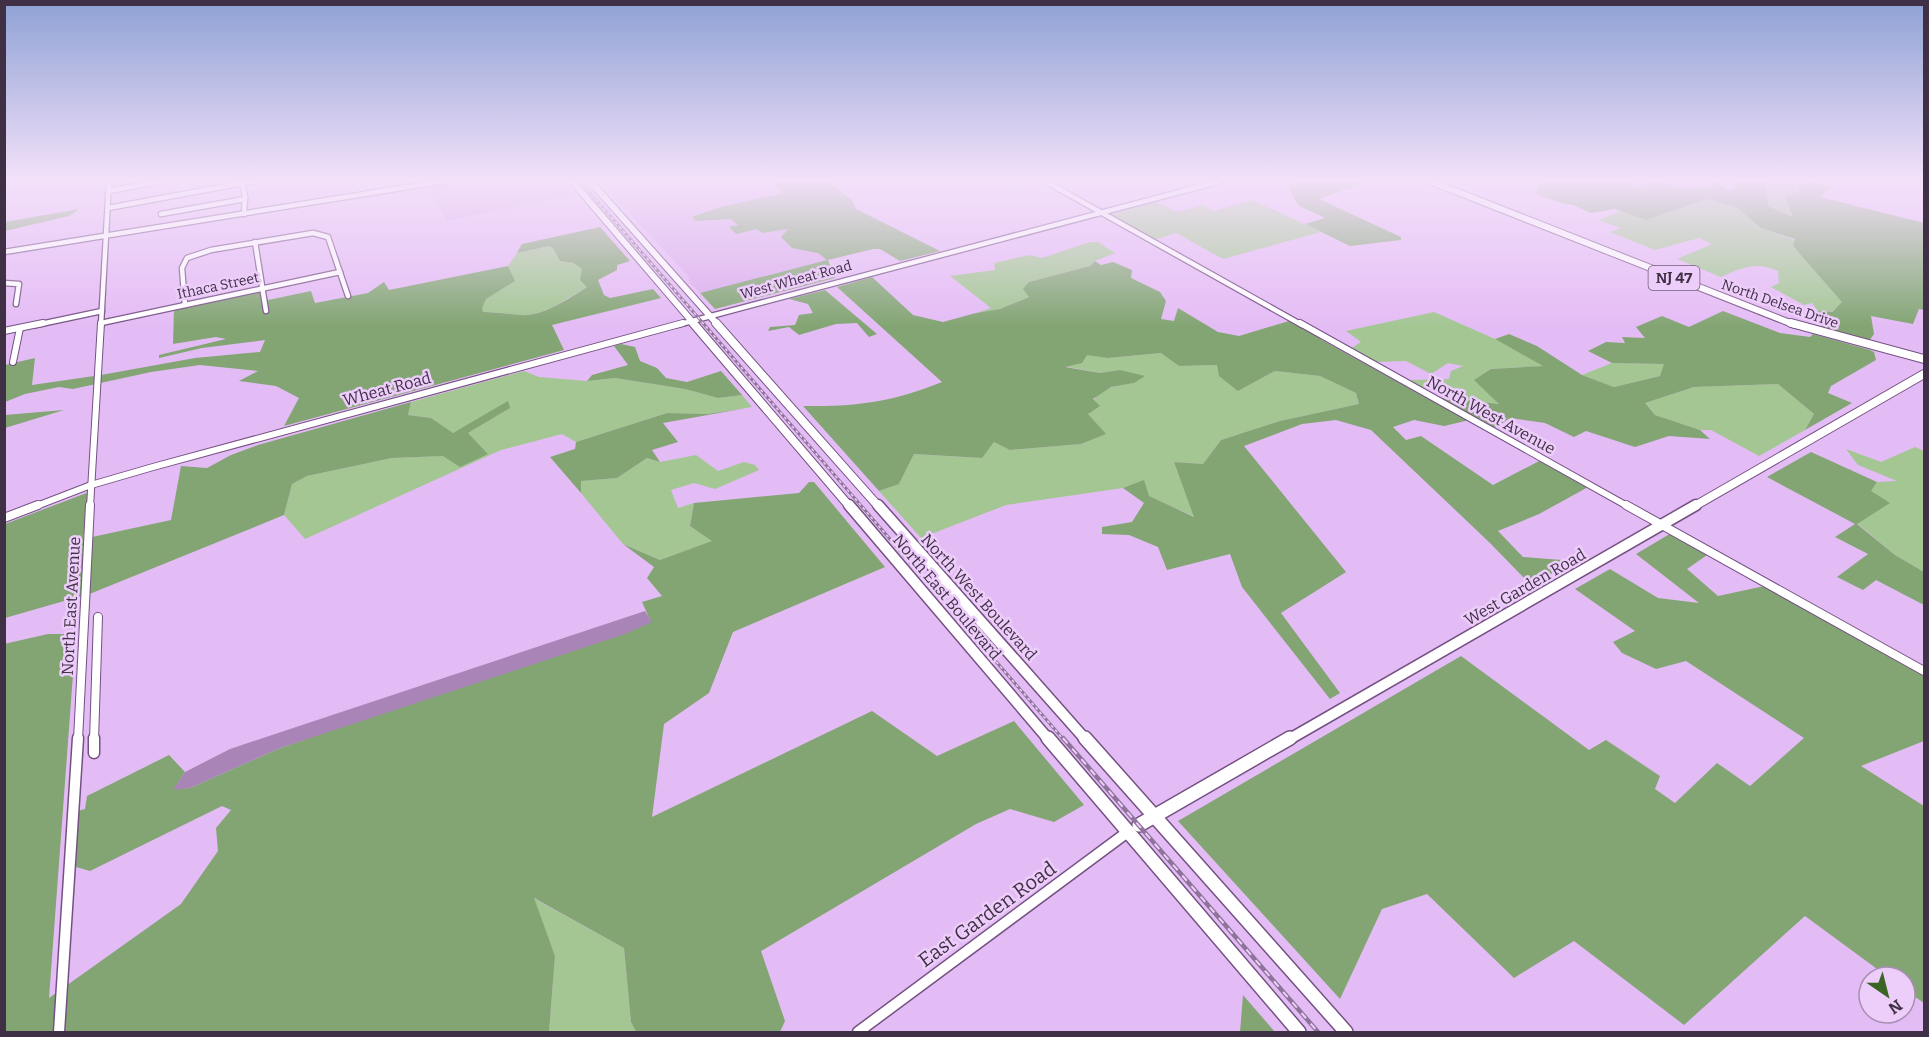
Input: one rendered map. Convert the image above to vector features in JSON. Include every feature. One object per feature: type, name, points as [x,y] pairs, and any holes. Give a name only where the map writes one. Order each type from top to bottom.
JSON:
[{"type":"main road","name":"North East Boulevard","points":[[613,229],[1299,1032]]},
{"type":"main road","name":"North West Boulevard","points":[[632,229],[1347,1032]]},
{"type":"main road","name":"North Delsea Drive","points":[[1551,229],[1784,321],[1924,359]]},
{"type":"main road","name":"West Garden Road","points":[[1139,825],[1924,374]]},
{"type":"street","name":"North East Avenue","points":[[59,1032],[106,229]]},
{"type":"street","points":[[4,252],[147,229]]},
{"type":"street","name":"West Wheat Road","points":[[691,320],[1038,229]]},
{"type":"street","name":"North West Avenue","points":[[1131,229],[1924,672]]},
{"type":"street","points":[[185,305],[182,268],[184,261],[205,251],[308,234],[321,234],[328,237],[348,296]]},
{"type":"street","points":[[255,242],[266,311]]},
{"type":"street","name":"Ithaca Street","points":[[101,323],[340,272]]},
{"type":"street","points":[[4,284],[19,285],[16,304]]},
{"type":"street","points":[[4,331],[102,311]]},
{"type":"street","name":"Wheat Road","points":[[91,485],[691,320]]},
{"type":"street","points":[[13,362],[20,328]]},
{"type":"street","points":[[4,518],[91,485]]},
{"type":"street","points":[[94,753],[98,617]]},
{"type":"street","name":"East Garden Road","points":[[858,1032],[1139,825]]},
{"type":"shaded area","points":[[644,229],[737,229],[736,234],[755,229],[763,233],[789,229],[792,248],[818,253],[828,260],[700,293],[688,280],[690,278]]},
{"type":"shaded area","points":[[645,611],[652,622],[625,634],[280,748],[190,788],[173,790],[185,772],[230,749]]},
{"type":"green space","points":[[589,229],[602,229],[630,261],[617,265],[617,270],[598,280],[604,295],[610,298],[653,289],[661,298],[552,325],[564,350],[284,426],[299,398],[276,386],[239,381],[258,371],[200,365],[151,372],[73,389],[59,387],[25,394],[5,402],[5,365],[35,358],[32,385],[195,358],[260,352],[265,340],[202,348],[159,358],[159,355],[226,339],[216,337],[173,344],[174,308],[263,288],[268,300],[311,291],[315,303],[368,293],[384,282],[389,290],[508,266],[515,281],[486,299],[482,308],[483,312],[529,315],[556,306],[587,287],[580,280],[582,269],[573,263],[560,261],[553,248],[549,246],[517,253],[522,244]]},
{"type":"green space","points":[[731,229],[755,229],[736,234]]},
{"type":"green space","points":[[757,229],[785,229],[762,233]]},
{"type":"green space","points":[[788,229],[897,229],[940,251],[900,261],[880,249],[873,249],[828,260],[835,278],[715,309],[700,293],[827,260],[818,253],[792,248],[781,237]]},
{"type":"green space","points":[[1130,229],[1315,229],[1321,232],[1223,259],[1176,233],[1151,241]]},
{"type":"green space","points":[[1316,229],[1385,229],[1401,237],[1401,240],[1350,246]]},
{"type":"green space","points":[[1617,229],[1765,229],[1795,240],[1793,246],[1843,302],[1831,312],[1818,311],[1812,303],[1804,305],[1771,287],[1779,283],[1778,271],[1770,268],[1749,267],[1721,277],[1677,259],[1712,244],[1699,238],[1655,250],[1610,232]]},
{"type":"green space","points":[[1765,229],[1924,229],[1924,310],[1919,309],[1913,324],[1871,316],[1874,334],[1869,341],[1825,329],[1814,318],[1818,311],[1832,312],[1842,302],[1793,246],[1795,239]]},
{"type":"green space","points":[[1090,242],[1098,242],[1115,253],[1095,261],[1090,266],[1029,282],[1029,297],[1000,309],[976,313],[991,308],[950,276],[995,270],[994,263],[1029,255],[1042,258]]},
{"type":"green space","points":[[549,246],[553,248],[560,261],[573,263],[582,269],[587,287],[556,306],[538,313],[521,315],[483,312],[481,308],[486,299],[514,281],[508,266],[517,253]]},
{"type":"green space","points":[[1095,261],[1101,265],[1113,262],[1132,270],[1131,278],[1160,292],[1166,301],[1161,319],[1174,321],[1178,308],[1218,332],[1239,336],[1292,320],[1321,337],[1320,339],[1423,396],[1499,404],[1474,380],[1491,369],[1543,366],[1495,339],[1509,334],[1537,346],[1582,375],[1614,387],[1660,376],[1664,364],[1612,363],[1588,351],[1606,342],[1625,343],[1622,337],[1645,338],[1636,327],[1662,316],[1689,327],[1723,311],[1780,333],[1810,337],[1813,334],[1870,350],[1874,352],[1876,360],[1831,386],[1828,393],[1852,403],[1805,430],[1814,414],[1778,384],[1694,387],[1645,403],[1655,415],[1700,430],[1710,439],[1669,436],[1635,447],[1586,431],[1574,437],[1545,423],[1510,418],[1494,428],[1478,418],[1444,426],[1414,420],[1393,427],[1406,440],[1421,436],[1493,485],[1543,459],[1590,486],[1539,514],[1498,531],[1523,557],[1574,561],[1531,585],[1371,430],[1336,420],[1302,424],[1244,446],[1346,572],[1281,613],[1340,693],[1330,699],[1242,587],[1230,554],[1167,570],[1158,547],[1129,535],[1102,534],[1102,527],[1132,522],[1144,503],[1123,488],[1144,480],[1149,496],[1194,517],[1174,462],[1203,464],[1221,440],[1280,421],[1359,404],[1356,393],[1320,376],[1275,371],[1238,391],[1219,376],[1217,365],[1179,366],[1161,353],[1108,358],[1087,355],[1082,363],[1065,367],[1100,373],[1120,370],[1145,376],[1134,383],[1111,387],[1093,399],[1100,406],[1088,414],[1106,434],[1081,444],[1010,450],[994,442],[982,458],[914,454],[899,484],[879,491],[803,406],[874,402],[942,382],[837,287],[872,277],[913,315],[943,322],[1000,309],[1029,297],[1023,289],[1029,282],[1090,266]]},
{"type":"green space","points":[[825,290],[877,334],[869,337],[857,323],[836,324],[799,335],[789,327],[768,331],[770,327],[795,325],[799,315],[813,313],[808,304],[789,299]]},
{"type":"green space","points":[[1434,312],[1495,339],[1544,366],[1491,369],[1475,380],[1501,404],[1455,401],[1457,391],[1418,387],[1411,380],[1449,379],[1451,371],[1463,366],[1448,363],[1431,374],[1406,361],[1373,362],[1350,349],[1361,342],[1346,331]]},
{"type":"green space","points":[[621,344],[635,347],[640,361],[657,368],[666,378],[687,382],[721,371],[742,395],[718,398],[685,389],[615,378],[587,381],[592,375],[628,365],[614,346]]},
{"type":"green space","points":[[1162,353],[1179,366],[1217,365],[1238,391],[1275,371],[1320,376],[1356,393],[1359,404],[1280,421],[1221,440],[1203,464],[1174,462],[1195,517],[1148,496],[1144,481],[1123,488],[1006,505],[921,538],[879,491],[899,484],[914,454],[981,458],[994,442],[1011,450],[1081,444],[1105,434],[1088,414],[1091,405],[1105,390],[1134,383],[1120,370],[1101,373],[1063,366],[1087,354],[1108,358]]},
{"type":"green space","points":[[1612,363],[1665,364],[1660,376],[1614,387],[1582,375]]},
{"type":"green space","points":[[524,371],[539,377],[587,381],[615,378],[685,389],[718,398],[742,395],[752,407],[708,414],[667,413],[576,442],[562,434],[501,450],[305,539],[284,515],[292,484],[307,476],[392,458],[488,454],[468,433],[510,408],[452,433],[431,418],[408,415],[411,402]]},
{"type":"green space","points":[[1778,384],[1814,414],[1805,430],[1759,456],[1711,430],[1700,430],[1655,415],[1645,403],[1694,387]]},
{"type":"green space","points":[[508,401],[510,408],[468,433],[488,454],[460,467],[443,456],[392,458],[307,476],[292,484],[284,515],[92,593],[5,618],[5,524],[89,492],[83,539],[171,520],[181,466],[207,468],[231,455],[258,445],[411,402],[408,415],[431,418],[453,433]]},
{"type":"green space","points":[[747,408],[663,423],[678,442],[652,450],[660,462],[647,458],[617,478],[581,481],[581,493],[550,457],[575,449],[576,442],[667,413],[708,414]]},
{"type":"green space","points":[[64,410],[5,428],[5,415]]},
{"type":"green space","points":[[1915,447],[1924,451],[1924,572],[1895,555],[1857,523],[1889,503],[1870,491],[1877,482],[1897,481],[1858,465],[1846,449],[1881,462]]},
{"type":"green space","points":[[1811,452],[1877,482],[1871,491],[1890,503],[1857,524],[1895,555],[1924,572],[1924,605],[1876,580],[1863,590],[1837,577],[1868,554],[1835,537],[1855,524],[1767,477]]},
{"type":"green space","points":[[696,455],[718,471],[744,462],[755,465],[759,470],[715,489],[694,483],[671,490],[678,508],[694,503],[690,526],[713,541],[660,560],[623,544],[581,493],[580,481],[617,478],[647,458],[660,462]]},
{"type":"green space","points":[[809,482],[814,482],[885,567],[733,632],[709,693],[664,724],[652,817],[872,711],[937,756],[1014,721],[1084,805],[1054,822],[1010,809],[976,824],[761,951],[785,1021],[780,1032],[636,1032],[631,1022],[624,948],[534,898],[555,956],[549,1032],[5,1032],[4,644],[48,634],[76,634],[49,998],[181,904],[218,851],[216,828],[231,810],[222,806],[90,871],[76,867],[78,811],[85,809],[87,796],[169,755],[185,772],[174,789],[190,788],[280,748],[651,622],[642,602],[662,596],[647,578],[654,567],[623,544],[660,560],[712,541],[690,526],[694,503],[799,493]]},
{"type":"green space","points":[[1673,532],[1710,553],[1687,569],[1718,596],[1769,585],[1924,672],[1924,741],[1861,766],[1924,806],[1924,1003],[1917,998],[1917,965],[1872,965],[1805,916],[1684,1025],[1574,941],[1514,978],[1427,894],[1382,909],[1340,999],[1178,821],[1461,656],[1589,750],[1606,740],[1660,776],[1655,789],[1675,803],[1717,763],[1750,786],[1804,738],[1686,661],[1656,669],[1622,653],[1613,642],[1635,631],[1575,589],[1610,569],[1658,598],[1699,603],[1636,554]]},
{"type":"green space","points":[[533,898],[624,948],[631,1022],[636,1032],[549,1032],[555,956]]},
{"type":"green space","points":[[1243,995],[1275,1032],[1240,1032]]},
{"type":"railway","points":[[622,229],[1064,740]]},
{"type":"railway","points":[[1063,738],[1318,1032]]}]
